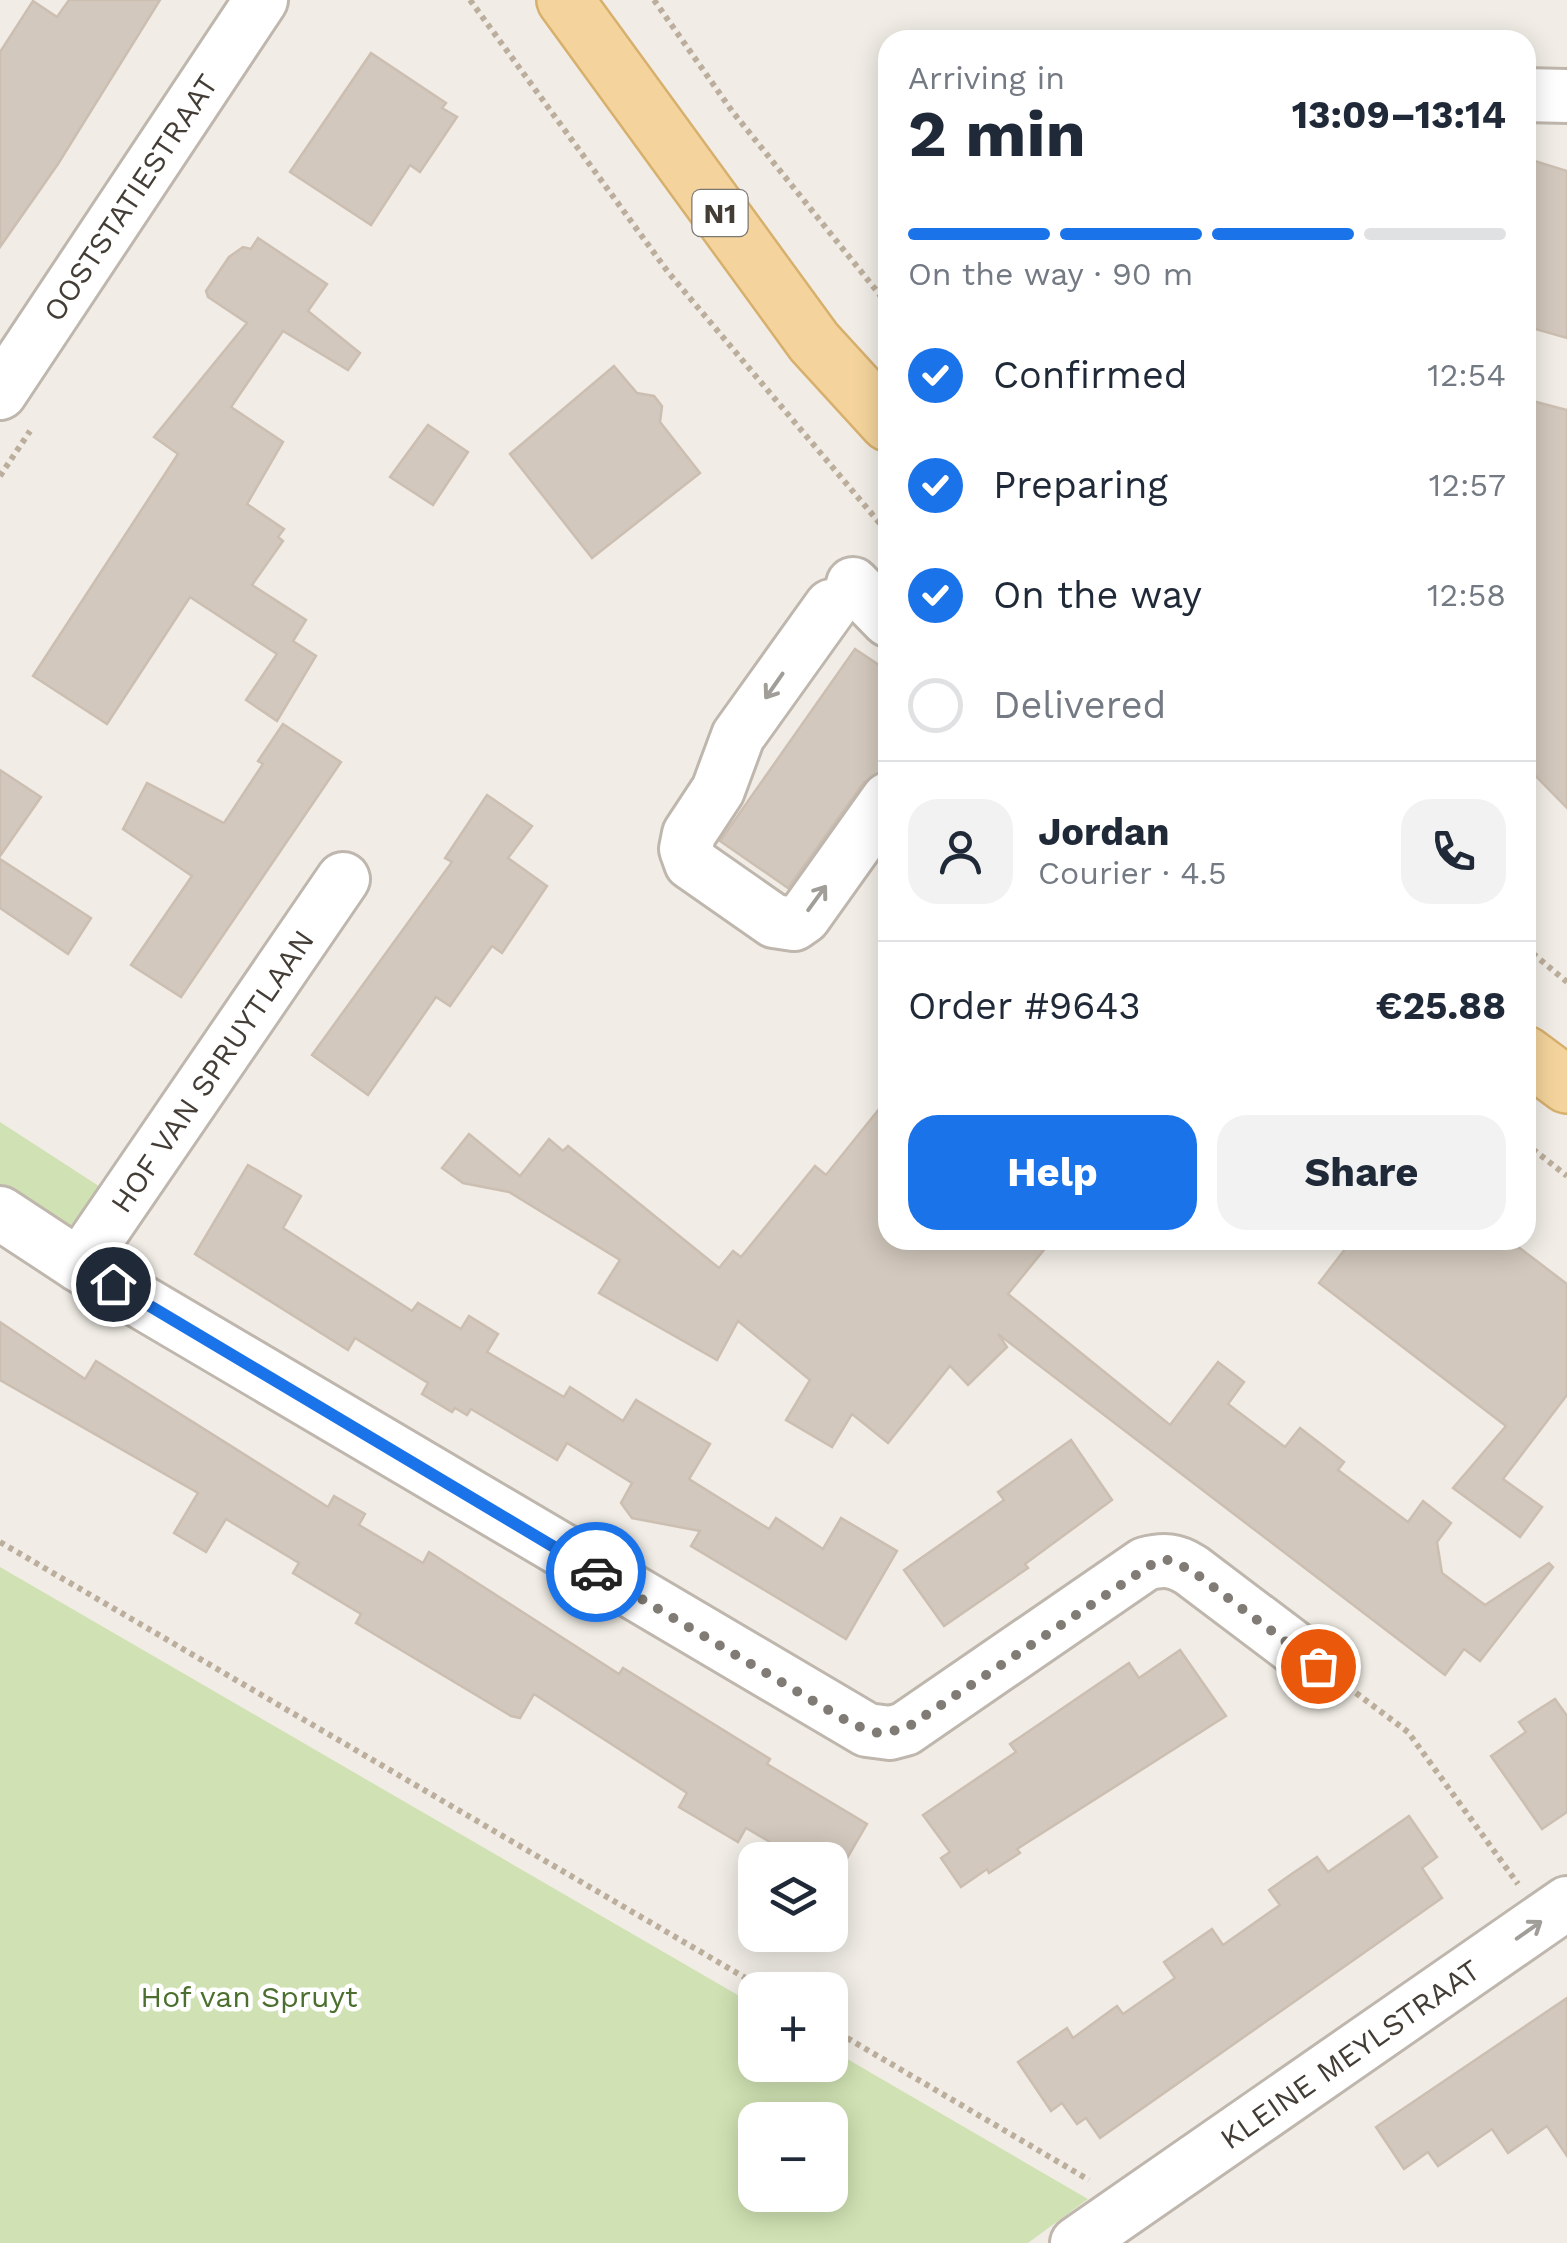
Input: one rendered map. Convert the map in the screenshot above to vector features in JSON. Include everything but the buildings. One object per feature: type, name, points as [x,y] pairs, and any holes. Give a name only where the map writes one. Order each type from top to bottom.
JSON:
[{"type":"main road","name":"N1","points":[[566,0],[814,342],[878,412]]},
{"type":"main road","points":[[1536,1062],[1567,1085]]},
{"type":"street","name":"OOSTSTATIESTRAAT","points":[[0,393],[261,0]]},
{"type":"street","points":[[1536,95],[1567,96]]},
{"type":"street","points":[[857,603],[738,736],[718,790],[689,834],[686,848],[691,863],[746,902],[774,921],[794,924],[804,917],[878,812]]},
{"type":"street","name":"HOF VAN SPRUYTLAAN","points":[[80,1264],[342,879]]},
{"type":"street","points":[[0,1212],[80,1264],[866,1730],[890,1733],[905,1729],[1157,1561],[1168,1560],[1191,1570],[1318,1666]]},
{"type":"street","name":"KLEINE MEYLSTRAAT","points":[[1077,2243],[1555,1911]]},
{"type":"path","points":[[470,0],[668,272],[878,521]]},
{"type":"path","points":[[654,0],[732,111],[878,294]]},
{"type":"path","points":[[1536,956],[1567,982]]},
{"type":"path","points":[[1536,1152],[1567,1176]]},
{"type":"path","points":[[0,1542],[738,1974]]},
{"type":"path","points":[[1318,1666],[1408,1732],[1555,1911]]},
{"type":"path","points":[[848,2039],[1133,2206]]},
{"type":"green space","points":[[0,1122],[105,1190],[76,1236],[0,1186]]},
{"type":"green space","name":"Hof van Spruyt","points":[[0,1567],[738,1995],[738,2082],[848,2082],[848,2059],[1088,2199],[1028,2243],[0,2243]]},
{"type":"way so far","points":[[596,1572],[852,1724],[878,1733],[905,1729],[1145,1564],[1157,1561],[1180,1563],[1191,1570],[1318,1666]]},
{"type":"route","points":[[113,1284],[596,1572]]}]
